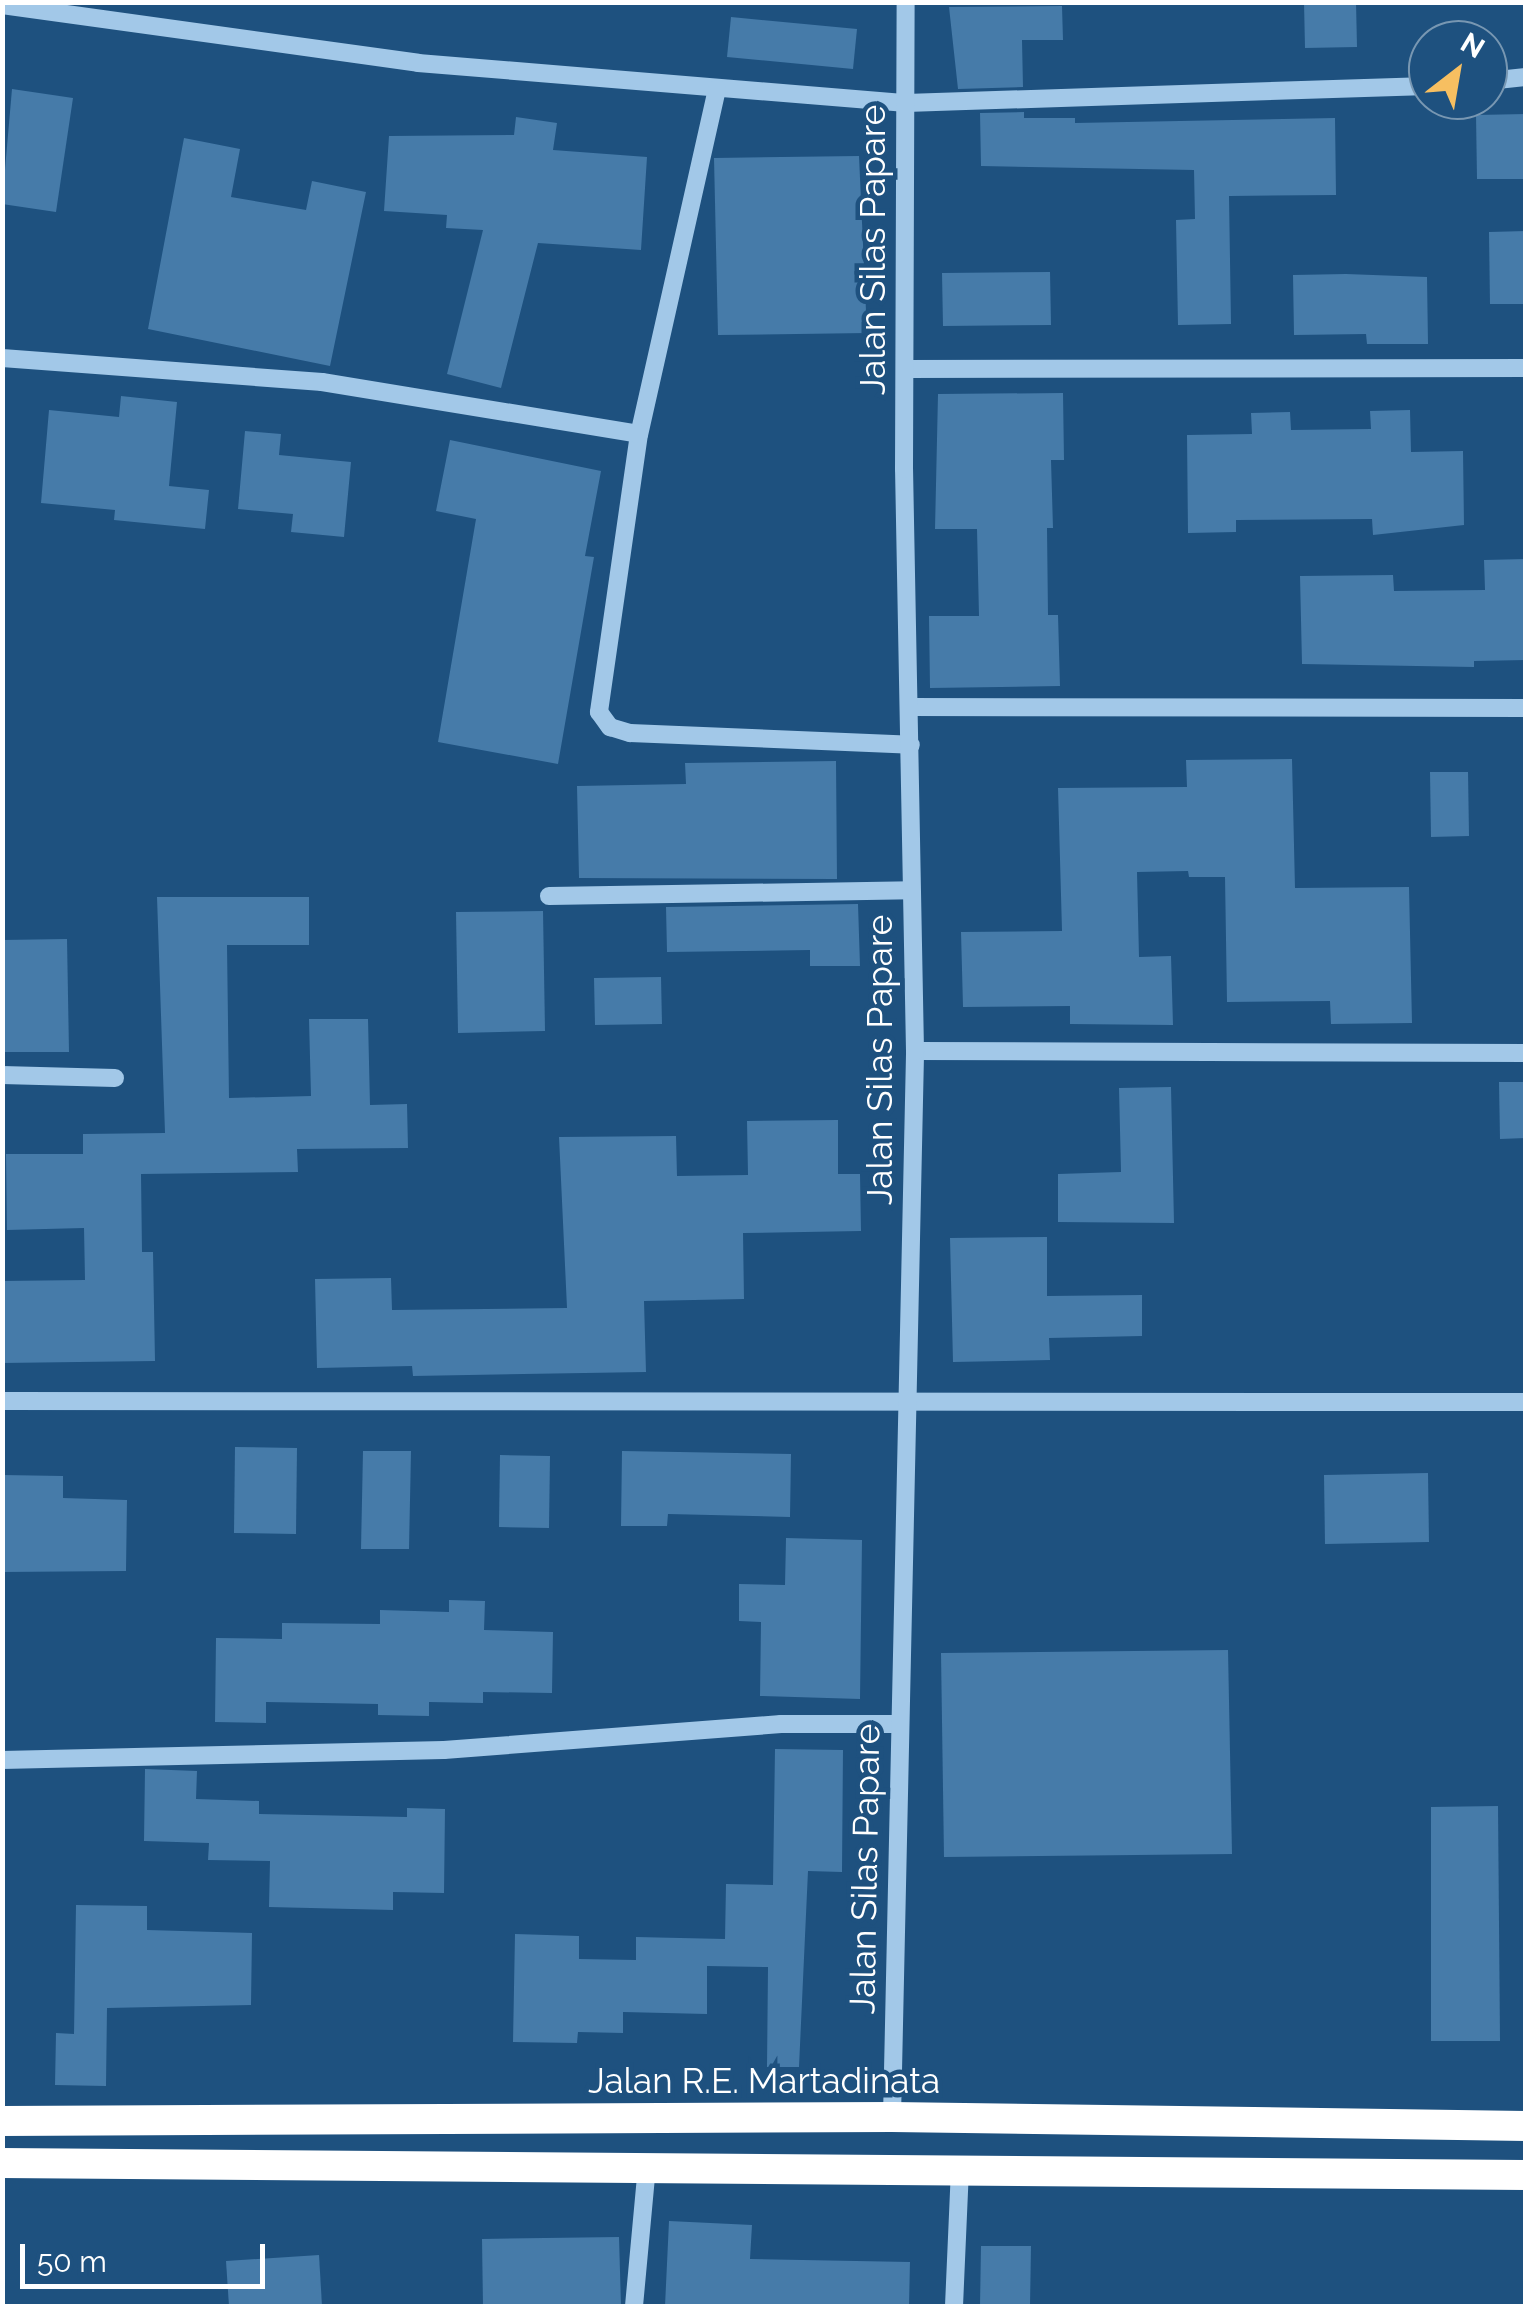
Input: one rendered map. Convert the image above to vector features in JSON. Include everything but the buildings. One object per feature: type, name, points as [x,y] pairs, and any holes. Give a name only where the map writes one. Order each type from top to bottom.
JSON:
[{"type":"highway","name":"Jalan R.E. Martadinata","points":[[2,2120],[892,2116],[1526,2126]]},
{"type":"highway","points":[[2,2163],[1526,2175]]},
{"type":"street","name":"Jalan Silas Papare","points":[[892,2116],[911,1403],[915,1051],[905,369],[906,2]]},
{"type":"street","points":[[2,4],[418,63],[718,90],[906,102],[1408,87]]},
{"type":"street","points":[[718,90],[639,434],[602,720],[630,733],[911,746]]},
{"type":"street","points":[[2,358],[322,382],[639,434]]},
{"type":"street","points":[[905,369],[1526,368]]},
{"type":"street","points":[[910,706],[1526,708]]},
{"type":"street","points":[[549,896],[911,890]]},
{"type":"street","points":[[915,1051],[1526,1053]]},
{"type":"street","points":[[2,1075],[115,1078]]},
{"type":"street","points":[[2,1401],[1526,1402]]},
{"type":"street","points":[[2,1760],[426,1751],[781,1724],[900,1724]]},
{"type":"street","points":[[634,2306],[648,2166]]},
{"type":"street","points":[[954,2306],[960,2168]]}]
